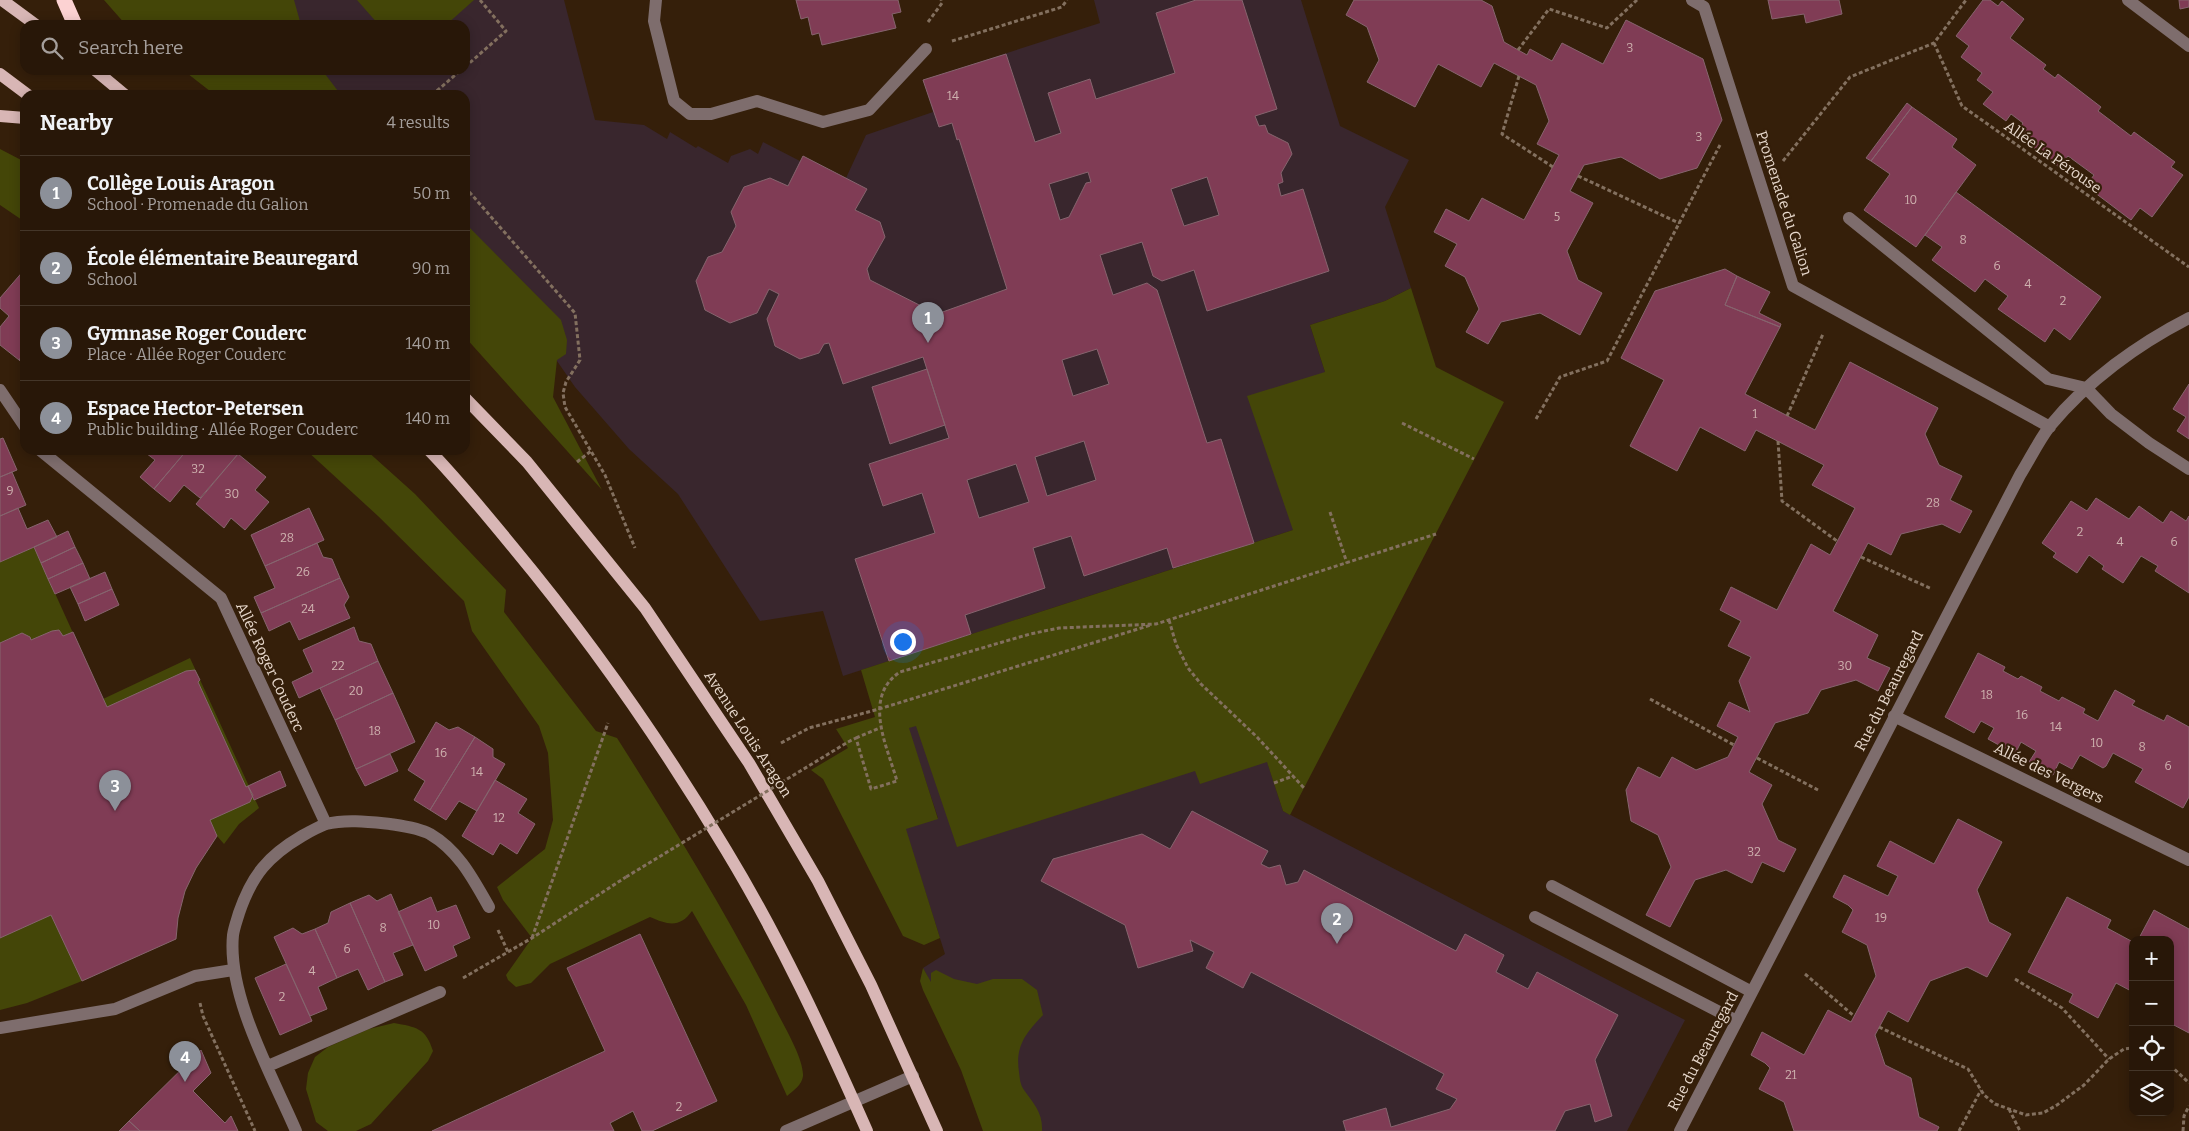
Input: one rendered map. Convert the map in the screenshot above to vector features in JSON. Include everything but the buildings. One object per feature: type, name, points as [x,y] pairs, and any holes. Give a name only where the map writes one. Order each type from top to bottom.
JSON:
[{"type":"highway","points":[[64,0],[73,20]]},
{"type":"main road","points":[[2,0],[29,20]]},
{"type":"main road","points":[[0,74],[21,90]]},
{"type":"main road","points":[[101,75],[119,90]]},
{"type":"main road","points":[[0,116],[20,118]]},
{"type":"main road","name":"Avenue Louis Aragon","points":[[470,403],[527,462],[639,600],[749,764],[818,881],[871,984],[937,1131]]},
{"type":"main road","points":[[434,455],[550,592],[640,713],[727,851],[797,980],[867,1131]]},
{"type":"street","points":[[656,0],[654,21],[674,101],[690,114],[712,114],[757,101],[823,122],[869,110],[926,49]]},
{"type":"street","name":"Promenade du Galion","points":[[1692,0],[1704,6],[1793,286],[2050,427]]},
{"type":"street","points":[[2128,0],[2189,46]]},
{"type":"street","points":[[1848,218],[2048,379],[2086,388],[2118,420],[2149,444],[2189,469]]},
{"type":"street","name":"Rue du Beauregard","points":[[1680,1131],[2020,474],[2050,427],[2086,388],[2148,341],[2189,318]]},
{"type":"street","points":[[0,390],[20,420]]},
{"type":"street","name":"Allée Roger Couderc","points":[[46,455],[220,598],[326,824]]},
{"type":"street","name":"Allée des Vergers","points":[[1894,716],[2189,860]]},
{"type":"street","points":[[296,1131],[242,1004],[233,970],[233,933],[254,877],[280,849],[326,824],[367,821],[405,826],[429,833],[464,863],[489,907]]},
{"type":"street","points":[[1552,886],[1752,992]]},
{"type":"street","points":[[1535,917],[1737,1022]]},
{"type":"street","points":[[0,1028],[115,1009],[194,976],[233,970]]},
{"type":"street","points":[[268,1066],[440,992]]},
{"type":"street","points":[[786,1131],[913,1076]]},
{"type":"path","points":[[470,63],[506,31],[480,0]]},
{"type":"path","points":[[926,49],[1062,7],[1067,0]]},
{"type":"path","points":[[1518,50],[1549,9],[1607,28],[1637,0]]},
{"type":"path","points":[[1762,187],[1850,77],[1934,43],[1966,0]]},
{"type":"path","name":"Allée La Pérouse","points":[[1934,43],[1962,106],[2189,267]]},
{"type":"path","points":[[438,90],[455,75]]},
{"type":"path","points":[[1519,76],[1502,134],[1553,167]]},
{"type":"path","points":[[1536,419],[1560,377],[1607,361],[1737,110]]},
{"type":"path","points":[[1578,176],[1679,224]]},
{"type":"path","points":[[470,193],[575,313],[580,360],[566,382],[563,393],[565,407],[605,475],[635,548]]},
{"type":"path","points":[[1787,416],[1834,308]]},
{"type":"path","points":[[1402,422],[1474,459]]},
{"type":"path","points":[[1778,441],[1782,501],[1837,541]]},
{"type":"path","points":[[577,462],[591,451]]},
{"type":"path","points":[[1330,512],[1346,563]]},
{"type":"path","points":[[781,743],[809,728],[879,709],[1156,624],[1436,534]]},
{"type":"path","points":[[1861,557],[1955,600]]},
{"type":"path","points":[[1168,620],[1176,644],[1188,668],[1201,684],[1257,737],[1304,788]]},
{"type":"path","points":[[856,738],[871,789],[897,781],[878,716],[881,694],[889,679],[900,672],[1030,634],[1059,628],[1156,624]]},
{"type":"path","points":[[1650,699],[1734,745]]},
{"type":"path","points":[[532,938],[608,723]]},
{"type":"path","points":[[440,992],[532,938],[626,877],[848,742],[882,727]]},
{"type":"path","points":[[1757,758],[1818,790]]},
{"type":"path","points":[[1274,783],[1293,776]]},
{"type":"path","points":[[1805,974],[1854,1016]]},
{"type":"path","points":[[2015,980],[2062,1008],[2109,1059]]},
{"type":"path","points":[[199,1000],[203,1016],[255,1131]]},
{"type":"path","points":[[1879,1027],[1968,1069],[1984,1095],[1995,1104],[2026,1115],[2043,1113],[2057,1105],[2084,1085],[2109,1059],[2124,1049],[2129,1048]]},
{"type":"path","points":[[2174,1069],[2189,1083]]},
{"type":"path","points":[[1959,1131],[1981,1089]]},
{"type":"path","points":[[2184,1131],[2184,1116],[2189,1106]]},
{"type":"path","points":[[2008,1109],[2020,1131]]},
{"type":"shaded area","points":[[104,0],[294,0],[300,20],[122,20]]},
{"type":"shaded area","points":[[271,0],[564,0],[595,120],[644,125],[667,139],[670,132],[696,148],[698,146],[728,163],[731,156],[750,149],[758,154],[763,142],[800,161],[803,156],[846,178],[866,135],[933,112],[923,80],[1100,23],[1094,0],[1301,0],[1340,126],[1409,160],[1385,207],[1411,288],[1385,301],[1310,325],[1325,372],[1293,530],[843,676],[823,611],[760,621],[678,494],[629,449],[575,387],[557,361],[470,263],[470,90],[319,90],[311,75],[470,75],[470,20],[281,20]]},
{"type":"shaded area","points":[[357,0],[474,0],[452,20],[375,20]]},
{"type":"shaded area","points":[[189,75],[326,75],[337,90],[209,90]]},
{"type":"shaded area","points":[[0,149],[20,159],[20,219],[0,205]]},
{"type":"shaded area","points":[[470,228],[561,320],[567,340],[566,354],[557,360],[553,397],[602,490],[470,343]]},
{"type":"shaded area","points":[[1411,288],[1436,367],[1504,402],[1290,815],[1283,811],[1267,762],[1200,784],[1195,771],[957,847],[916,726],[909,728],[938,819],[906,829],[940,938],[924,945],[903,936],[823,779],[811,770],[848,748],[836,729],[875,717],[861,670],[1293,530],[1247,396],[1325,372],[1310,325],[1385,301]]},
{"type":"shaded area","points":[[311,455],[372,455],[415,494],[506,590],[504,612],[596,731],[617,738],[679,837],[718,904],[792,1041],[800,1060],[803,1076],[799,1085],[787,1096],[746,1005],[692,911],[683,920],[673,923],[662,922],[650,917],[550,964],[531,983],[516,987],[508,980],[506,975],[532,938],[503,900],[497,887],[545,849],[553,820],[548,753],[539,726],[472,631],[464,601],[378,516]]},
{"type":"shaded area","points":[[34,547],[103,699],[190,658],[259,808],[239,824],[224,844],[217,836],[201,860],[183,897],[179,911],[176,939],[82,981],[27,1003],[0,1010],[0,562]]},
{"type":"shaded area","points":[[1088,670],[1267,761],[1283,811],[1685,1020],[1627,1131],[1007,1131],[923,968],[945,954],[905,828],[938,818],[908,728]]},
{"type":"shaded area","points":[[923,968],[931,982],[931,973],[936,970],[954,979],[977,984],[993,979],[1022,979],[1037,990],[1043,1015],[1023,1040],[1018,1063],[1021,1084],[1039,1114],[1042,1131],[983,1131],[961,1070],[923,990],[920,981]]},
{"type":"shaded area","points":[[394,1023],[419,1030],[427,1037],[433,1051],[428,1061],[371,1124],[356,1131],[328,1131],[316,1122],[306,1089],[308,1073],[315,1057],[328,1047],[369,1029]]},
{"type":"place","name":"Collège Louis Aragon","points":[[928,343]]},
{"type":"place","name":"Gymnase Roger Couderc","points":[[115,811]]},
{"type":"place","name":"École élémentaire Beauregard","points":[[1337,944]]},
{"type":"place","name":"Espace Hector-Petersen","points":[[185,1082]]}]
